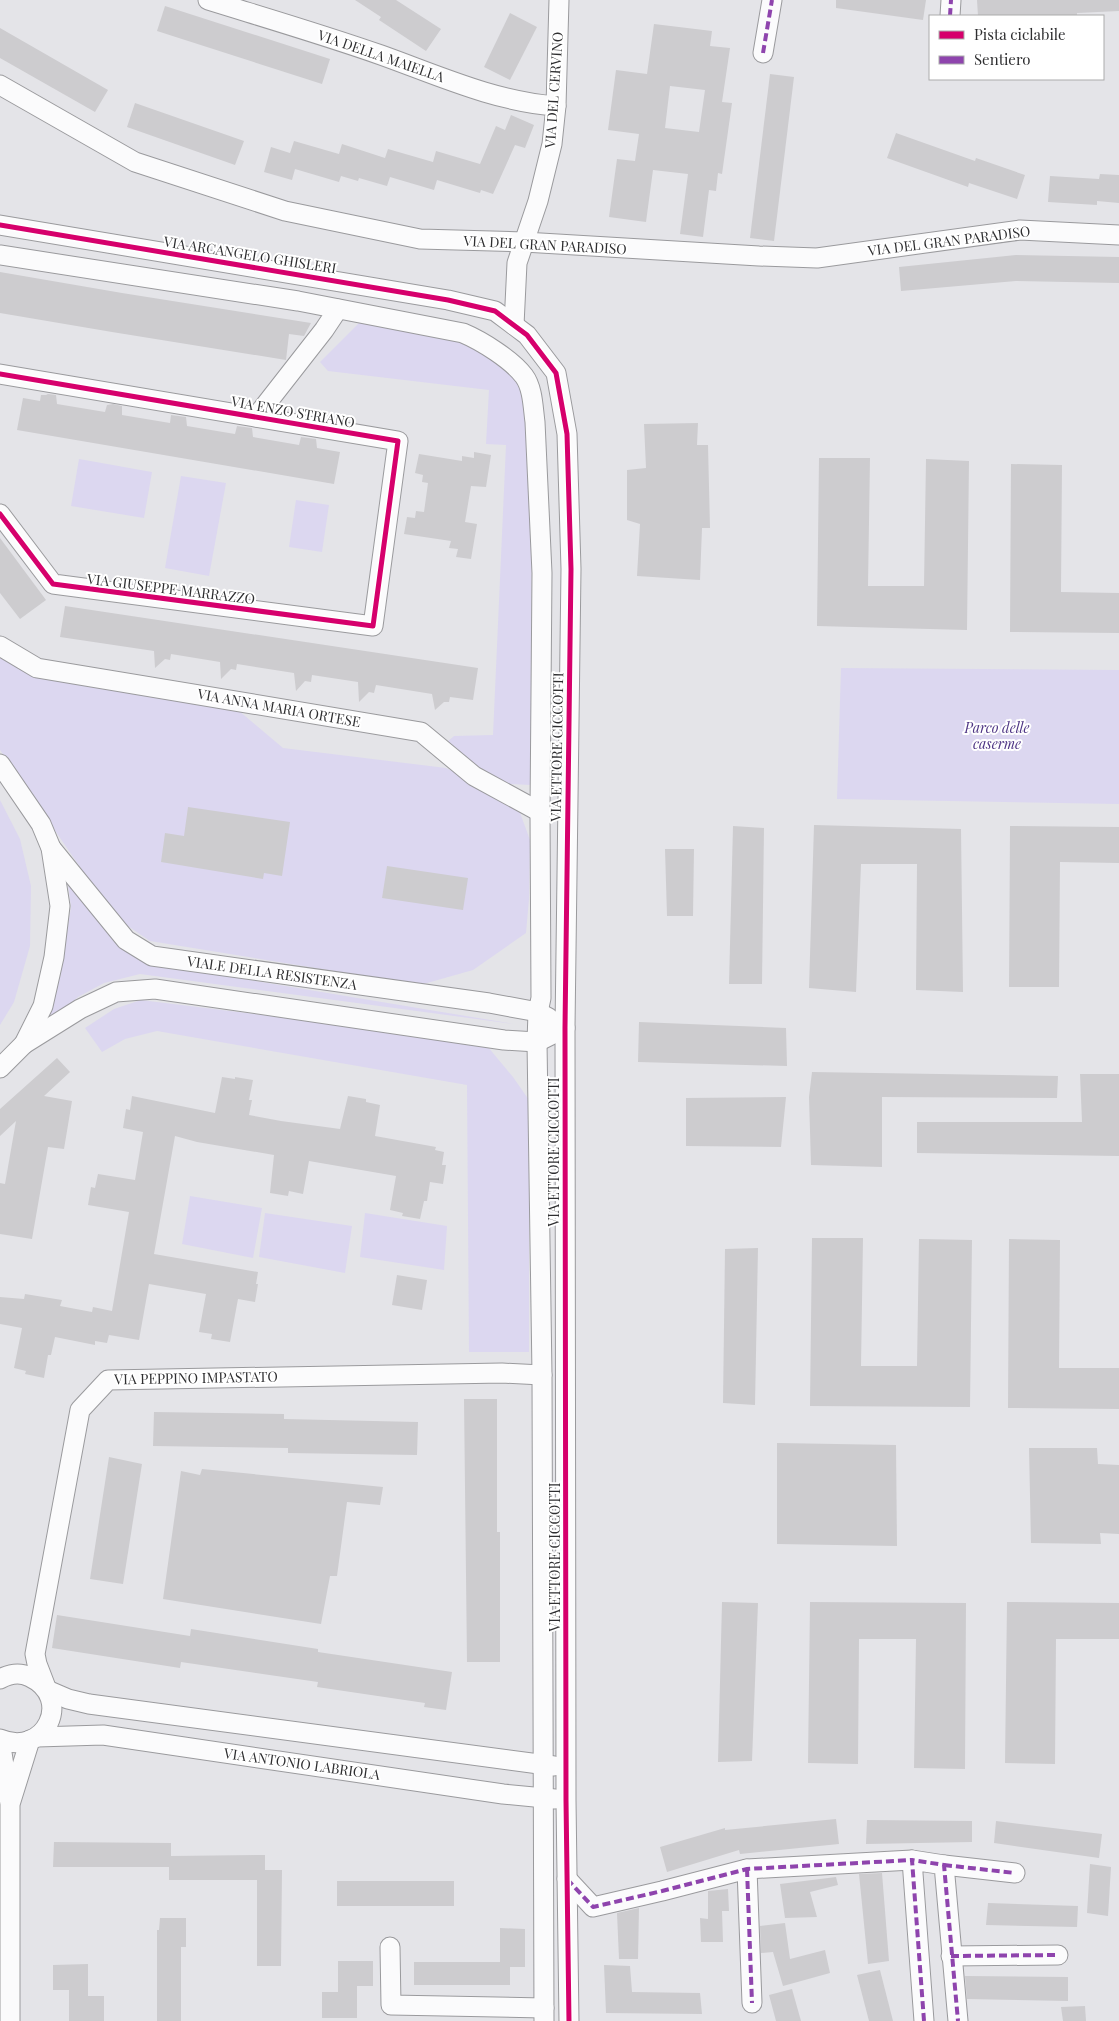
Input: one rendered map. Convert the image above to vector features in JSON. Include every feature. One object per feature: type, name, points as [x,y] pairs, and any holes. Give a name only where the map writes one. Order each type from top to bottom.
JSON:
[{"type":"street","name":"VIA DELLA MAIELLA","points":[[208,0],[340,40],[475,88],[534,105],[556,106]]},
{"type":"street","name":"VIA DEL CERVINO","points":[[514,325],[517,263],[538,200],[552,144],[556,106],[559,0]]},
{"type":"street","points":[[763,53],[772,0]]},
{"type":"street","points":[[950,15],[951,0]]},
{"type":"street","name":"VIA DEL GRAN PARADISO","points":[[0,86],[135,162],[285,211],[420,239],[524,242],[817,258],[1020,230],[1119,235]]},
{"type":"street","name":"VIA ARCANGELO GHISLERI","points":[[0,225],[448,300],[495,311]]},
{"type":"street","points":[[0,255],[338,308]]},
{"type":"street","name":"VIA ETTORE CICCOTTI","points":[[338,308],[463,333],[474,338],[501,355],[525,377],[532,398],[535,422],[542,573],[541,998],[538,1012],[537,1042],[542,1375],[544,2014]]},
{"type":"street","name":"VIA ENZO STRIANO","points":[[256,417],[324,330],[338,308]]},
{"type":"street","name":"VIA ETTORE CICCOTTI","points":[[495,311],[527,335],[556,373],[567,434],[571,569],[565,1028],[568,2021]]},
{"type":"street","name":"VIA ENZO STRIANO","points":[[0,374],[398,441],[373,626]]},
{"type":"street","name":"VIA GIUSEPPE MARRAZZO","points":[[0,514],[53,584],[373,626]]},
{"type":"street","name":"VIA ANNA MARIA ORTESE","points":[[0,646],[37,668],[421,732],[474,776],[540,812]]},
{"type":"street","name":"VIALE DELLA RESISTENZA","points":[[0,764],[41,824],[52,848],[126,940],[152,956],[489,1003],[538,1012]]},
{"type":"street","name":"VIALE DELLA RESISTENZA","points":[[24,1044],[43,1006],[54,957],[60,906],[52,848]]},
{"type":"street","name":"VIALE DELLA RESISTENZA","points":[[0,1068],[24,1044],[80,1009],[116,992],[155,989],[504,1040],[537,1042]]},
{"type":"street","points":[[538,1012],[565,1028]]},
{"type":"street","points":[[537,1042],[565,1028]]},
{"type":"street","name":"VIA PEPPINO IMPASTATO","points":[[10,1804],[34,1738],[46,1728],[51,1717],[51,1701],[36,1664],[35,1654],[80,1410],[108,1380],[502,1373],[542,1375]]},
{"type":"street","points":[[5,1677],[35,1654]]},
{"type":"street","points":[[5,1677],[26,1675],[38,1680],[47,1690],[68,1699],[89,1704],[543,1766],[567,1766]]},
{"type":"street","name":"VIA ANTONIO LABRIOLA","points":[[0,1739],[17,1743],[34,1738],[103,1734],[493,1793],[566,1800]]},
{"type":"street","points":[[0,1739],[10,1804],[10,2021]]},
{"type":"street","points":[[567,1879],[593,1907],[747,1869],[912,1860],[1015,1873]]},
{"type":"street","points":[[912,1860],[924,2021]]},
{"type":"street","points":[[944,1865],[958,2021]]},
{"type":"street","points":[[747,1869],[752,2003]]},
{"type":"street","points":[[390,1947],[391,2004],[429,2013],[544,2014]]},
{"type":"street","points":[[951,1956],[1058,1955]]},
{"type":"green space","points":[[359,323],[474,338],[506,360],[532,398],[531,785],[510,784],[477,775],[447,742],[454,736],[493,735],[506,445],[486,444],[489,390],[328,371],[320,362]]},
{"type":"green space","points":[[79,459],[152,472],[144,518],[71,506]]},
{"type":"green space","points":[[181,476],[226,483],[209,576],[165,568]]},
{"type":"green space","points":[[296,500],[329,505],[322,552],[289,547]]},
{"type":"green space","points":[[0,643],[7,650],[83,675],[225,699],[283,748],[446,768],[480,785],[519,810],[530,840],[529,899],[526,933],[473,970],[420,985],[150,941],[119,920],[86,876],[0,750]]},
{"type":"green space","name":"Parco delle caserme","points":[[841,668],[1119,670],[1119,804],[837,799]]},
{"type":"green space","points":[[0,800],[20,839],[31,886],[30,946],[14,1002],[0,1025]]},
{"type":"green space","points":[[67,877],[147,963],[514,1024],[140,974],[104,983],[78,997],[55,1018],[47,1018],[60,977],[71,907]]},
{"type":"green space","points":[[141,1000],[471,1041],[488,1047],[529,1100],[529,1352],[469,1352],[467,1085],[157,1031],[125,1039],[102,1052],[85,1028],[114,1009]]},
{"type":"green space","points":[[190,1196],[262,1208],[253,1258],[182,1244]]},
{"type":"green space","points":[[265,1213],[352,1226],[345,1273],[259,1257]]},
{"type":"green space","points":[[365,1213],[447,1226],[444,1270],[360,1257]]},
{"type":"building","points":[[355,0],[396,0],[441,29],[426,51],[379,20],[381,17]]},
{"type":"building","points":[[836,0],[926,0],[923,20],[836,8]]},
{"type":"building","points":[[977,0],[1119,0],[1119,11],[1077,13],[1077,15],[978,15]]},
{"type":"building","points":[[165,6],[330,59],[322,84],[157,31]]},
{"type":"building","points":[[510,13],[537,27],[510,80],[484,67]]},
{"type":"building","points":[[654,24],[712,31],[710,46],[730,48],[722,102],[732,103],[722,174],[718,173],[716,191],[709,190],[703,237],[680,234],[688,174],[653,170],[646,222],[609,217],[617,159],[635,161],[639,134],[608,130],[616,70],[647,74]],"holes":[[[670,86],[705,90],[699,132],[665,128]]]},
{"type":"building","points":[[0,28],[108,90],[95,112],[0,58]]},
{"type":"building","points":[[770,74],[794,77],[774,241],[750,238]]},
{"type":"building","points":[[135,103],[244,141],[235,165],[127,127]]},
{"type":"building","points":[[511,115],[534,125],[525,148],[515,145],[493,194],[481,190],[480,193],[437,180],[434,190],[390,177],[387,186],[359,178],[358,181],[341,176],[339,182],[295,169],[292,180],[264,172],[271,147],[290,153],[294,141],[339,154],[342,144],[385,158],[388,149],[433,162],[436,151],[480,164],[496,126],[505,130]]},
{"type":"building","points":[[896,133],[975,161],[976,158],[1025,175],[1017,199],[969,183],[968,187],[887,158]]},
{"type":"building","points":[[1100,174],[1119,175],[1119,203],[1097,201],[1097,205],[1048,202],[1050,176],[1099,179]]},
{"type":"building","points":[[1016,255],[1119,257],[1119,283],[1016,281],[901,291],[899,267]]},
{"type":"building","points":[[0,272],[311,323],[304,336],[289,334],[286,360],[112,332],[0,313]]},
{"type":"building","points":[[41,395],[56,395],[57,404],[105,412],[107,405],[113,404],[122,406],[122,415],[170,423],[171,415],[186,417],[187,426],[235,434],[237,426],[252,428],[253,437],[299,445],[301,437],[316,439],[317,448],[340,452],[334,484],[17,430],[23,398],[40,401]]},
{"type":"building","points":[[698,423],[697,445],[708,445],[710,528],[702,528],[700,580],[637,576],[640,524],[627,520],[627,470],[646,468],[644,424]]},
{"type":"building","points":[[474,452],[491,455],[486,487],[471,486],[465,522],[477,524],[471,559],[456,557],[458,549],[449,548],[451,541],[404,534],[407,517],[415,518],[416,511],[424,512],[428,483],[422,482],[423,475],[415,473],[419,454],[462,461],[462,456],[474,458]]},
{"type":"building","points":[[819,458],[870,458],[868,586],[924,586],[926,459],[969,461],[967,630],[817,626]]},
{"type":"building","points":[[1011,464],[1062,465],[1061,592],[1119,593],[1119,633],[1010,632]]},
{"type":"building","points":[[0,538],[46,600],[20,619],[0,593]]},
{"type":"building","points":[[65,606],[478,668],[473,700],[450,697],[449,702],[444,702],[435,710],[432,694],[376,685],[374,693],[369,692],[359,702],[358,682],[312,675],[311,682],[305,681],[296,691],[294,673],[237,664],[236,670],[231,669],[221,679],[220,662],[171,654],[170,660],[165,659],[155,668],[154,651],[60,637]]},
{"type":"building","points":[[188,807],[290,822],[282,876],[264,873],[263,879],[161,862],[165,833],[184,836]]},
{"type":"building","points":[[814,825],[961,829],[963,992],[916,990],[917,864],[861,864],[856,992],[809,988]]},
{"type":"building","points":[[733,826],[764,828],[762,984],[729,984]]},
{"type":"building","points":[[1010,826],[1119,827],[1119,863],[1060,862],[1059,987],[1009,987]]},
{"type":"building","points":[[665,849],[694,849],[693,916],[667,916]]},
{"type":"building","points":[[387,866],[468,878],[463,910],[382,898]]},
{"type":"building","points":[[639,1022],[786,1028],[787,1066],[638,1062]]},
{"type":"building","points":[[57,1058],[70,1072],[44,1096],[72,1101],[64,1149],[48,1147],[32,1239],[0,1234],[0,1183],[5,1184],[16,1121],[0,1136],[0,1109]]},
{"type":"building","points":[[812,1072],[1058,1076],[1057,1098],[882,1097],[882,1167],[811,1165],[809,1097]]},
{"type":"building","points":[[1080,1074],[1119,1074],[1119,1156],[917,1153],[917,1122],[1082,1122]]},
{"type":"building","points":[[222,1077],[253,1080],[249,1100],[252,1100],[249,1115],[281,1121],[340,1129],[348,1096],[366,1099],[366,1102],[380,1105],[375,1136],[436,1147],[435,1150],[444,1152],[442,1165],[446,1165],[443,1184],[430,1182],[427,1201],[424,1201],[420,1219],[402,1216],[403,1213],[390,1210],[396,1176],[309,1161],[303,1194],[289,1191],[288,1196],[270,1193],[274,1155],[197,1142],[175,1136],[154,1254],[258,1272],[255,1302],[238,1299],[230,1342],[211,1339],[212,1334],[199,1332],[206,1294],[149,1284],[139,1340],[109,1335],[107,1343],[95,1341],[95,1345],[55,1337],[51,1355],[48,1355],[44,1378],[25,1374],[26,1371],[14,1368],[22,1328],[0,1324],[0,1297],[24,1299],[25,1294],[62,1300],[60,1306],[92,1312],[93,1307],[112,1311],[129,1212],[88,1205],[91,1187],[95,1188],[98,1174],[135,1180],[143,1132],[123,1128],[126,1109],[130,1110],[132,1096],[215,1113]]},
{"type":"building","points":[[786,1097],[781,1147],[686,1146],[686,1098]]},
{"type":"building","points":[[812,1238],[863,1238],[861,1366],[917,1366],[919,1239],[972,1240],[970,1407],[810,1406]]},
{"type":"building","points":[[1009,1239],[1060,1240],[1059,1368],[1119,1368],[1119,1409],[1008,1408]]},
{"type":"building","points":[[758,1248],[755,1405],[723,1403],[725,1249]]},
{"type":"building","points":[[397,1275],[427,1280],[422,1310],[392,1305]]},
{"type":"building","points":[[464,1399],[497,1399],[497,1532],[500,1532],[500,1662],[467,1662]]},
{"type":"building","points":[[154,1412],[284,1414],[284,1419],[418,1422],[417,1455],[288,1453],[288,1448],[153,1446]]},
{"type":"building","points":[[777,1443],[896,1445],[897,1546],[777,1544]]},
{"type":"building","points":[[1029,1448],[1097,1448],[1098,1464],[1119,1465],[1119,1534],[1100,1533],[1101,1544],[1031,1543]]},
{"type":"building","points":[[109,1457],[142,1464],[123,1584],[90,1579]]},
{"type":"building","points":[[202,1469],[383,1487],[380,1505],[347,1502],[337,1576],[330,1576],[321,1624],[163,1599],[181,1471],[200,1475]]},
{"type":"building","points":[[722,1602],[758,1603],[752,1761],[718,1762]]},
{"type":"building","points":[[810,1602],[966,1603],[965,1769],[914,1768],[916,1639],[859,1639],[858,1764],[808,1763]]},
{"type":"building","points":[[1007,1602],[1119,1603],[1119,1639],[1056,1639],[1055,1764],[1005,1763]]},
{"type":"building","points":[[57,1615],[190,1636],[191,1629],[318,1649],[318,1652],[452,1672],[446,1710],[424,1707],[425,1703],[317,1687],[318,1682],[181,1662],[180,1668],[52,1648]]},
{"type":"building","points":[[836,1819],[839,1844],[740,1854],[739,1850],[667,1872],[660,1847],[725,1828],[725,1830]]},
{"type":"building","points":[[867,1820],[972,1821],[972,1842],[866,1844]]},
{"type":"building","points":[[996,1821],[1102,1834],[1099,1858],[994,1843]]},
{"type":"building","points":[[54,1842],[171,1843],[171,1856],[265,1855],[265,1870],[282,1870],[281,1966],[257,1966],[257,1880],[169,1880],[169,1867],[53,1867]]},
{"type":"building","points":[[1090,1864],[1111,1867],[1108,1916],[1087,1913]]},
{"type":"building","points":[[882,1873],[889,1961],[868,1964],[859,1874]]},
{"type":"building","points":[[836,1877],[838,1885],[810,1892],[817,1917],[785,1918],[780,1884]]},
{"type":"building","points":[[337,1881],[454,1881],[454,1906],[337,1906]]},
{"type":"building","points":[[728,1889],[729,1911],[722,1911],[723,1942],[701,1942],[700,1918],[708,1919],[708,1891]]},
{"type":"building","points":[[988,1903],[1078,1906],[1077,1927],[986,1925]]},
{"type":"building","points":[[639,1908],[638,1959],[619,1959],[617,1913]]},
{"type":"building","points":[[160,1918],[186,1918],[186,1947],[181,1947],[181,2021],[157,2021],[157,1930],[159,1930]]},
{"type":"building","points":[[785,1923],[790,1959],[825,1950],[830,1973],[783,1986],[773,1952],[761,1953],[760,1926]]},
{"type":"building","points":[[500,1928],[525,1929],[525,1967],[510,1967],[510,1985],[414,1985],[414,1962],[500,1962]]},
{"type":"building","points":[[338,1961],[373,1961],[373,1986],[357,1986],[357,2018],[322,2018],[322,1992],[338,1992]]},
{"type":"building","points":[[88,1964],[88,1996],[104,1996],[104,2021],[69,2021],[69,1990],[53,1990],[53,1965]]},
{"type":"building","points":[[604,1965],[630,1966],[632,1992],[700,1993],[702,2014],[606,2013]]},
{"type":"building","points":[[880,1970],[893,2021],[869,2021],[857,1975]]},
{"type":"building","points":[[965,1976],[1068,1977],[1068,2001],[967,1999]]},
{"type":"building","points":[[792,1989],[801,2021],[776,2021],[769,1995]]},
{"type":"building","points":[[1085,2006],[1086,2021],[1063,2021],[1061,2007]]},
{"type":"marked path","points":[[763,53],[772,0]]},
{"type":"marked path","points":[[950,15],[951,0]]},
{"type":"marked path","points":[[567,1879],[593,1907],[747,1869],[912,1860]]},
{"type":"marked path","points":[[924,2021],[912,1860],[944,1865],[958,2021]]},
{"type":"marked path","points":[[944,1865],[1015,1873]]},
{"type":"marked path","points":[[747,1869],[752,2003]]},
{"type":"marked path","points":[[951,1956],[1058,1955]]},
{"type":"cycle path","points":[[0,225],[448,300],[495,311],[527,335],[556,373],[567,434],[571,569],[565,1028],[566,1800],[569,2021]]},
{"type":"cycle path","points":[[0,374],[398,441],[373,626],[53,584],[0,514]]}]
